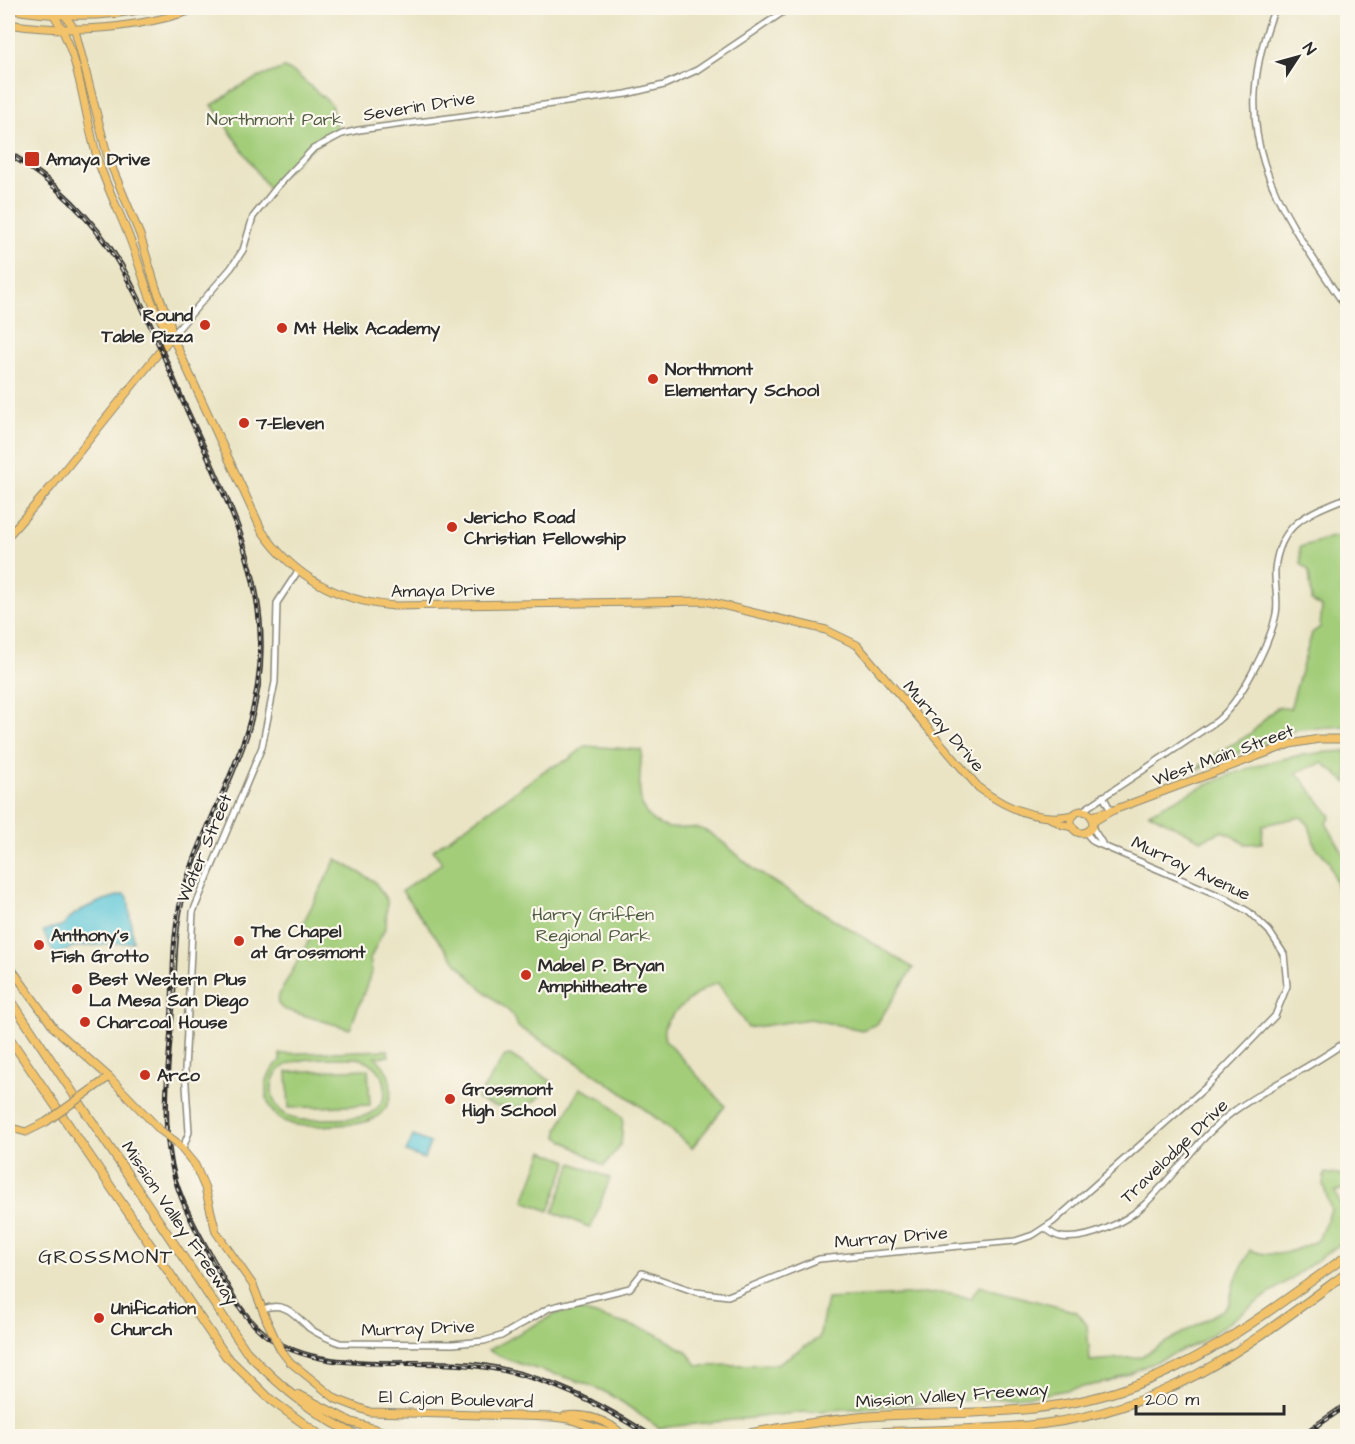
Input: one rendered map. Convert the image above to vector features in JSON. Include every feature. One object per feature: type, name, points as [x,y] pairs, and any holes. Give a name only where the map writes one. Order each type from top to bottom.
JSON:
[{"type":"highway","name":"Mission Valley Freeway","points":[[8,996],[246,1351],[285,1389],[330,1421],[358,1437]]},
{"type":"highway","name":"Mission Valley Freeway","points":[[8,1036],[226,1356],[271,1400],[321,1437]]},
{"type":"highway","name":"Mission Valley Freeway","points":[[736,1437],[850,1418],[1040,1409],[1124,1389],[1157,1377],[1207,1352],[1347,1255]]},
{"type":"highway","name":"Mission Valley Freeway","points":[[829,1437],[890,1431],[1043,1424],[1131,1404],[1218,1365],[1347,1272]]},
{"type":"highway","points":[[285,1389],[351,1422],[397,1437]]},
{"type":"highway","points":[[562,1437],[600,1430]]},
{"type":"main road","name":"Amaya Drive","points":[[49,8],[63,29],[99,163],[164,327],[172,336]]},
{"type":"main road","name":"Amaya Drive","points":[[60,8],[75,30],[108,158],[140,235],[156,288],[170,322],[172,336],[262,531],[298,571],[326,589],[369,604],[394,606],[705,601],[826,630],[857,645]]},
{"type":"main road","points":[[8,9],[66,15],[115,13],[149,8]]},
{"type":"main road","points":[[8,24],[75,30],[169,18],[199,8]]},
{"type":"main road","name":"Severin Drive","points":[[8,536],[59,478],[172,336]]},
{"type":"main road","name":"Murray Drive","points":[[857,645],[979,788],[999,803],[1020,812]]},
{"type":"main road","name":"West Main Street","points":[[1091,823],[1112,812],[1284,746],[1319,739],[1347,739]]},
{"type":"main road","name":"Murray Avenue","points":[[1020,812],[1048,816],[1074,815],[1082,811],[1091,823],[1078,832],[1073,827],[1064,826],[1048,816]]},
{"type":"main road","points":[[1073,827],[1074,815]]},
{"type":"main road","points":[[8,964],[54,1029],[109,1077],[151,1124],[183,1148],[195,1165],[205,1188],[216,1232],[253,1284],[263,1309]]},
{"type":"main road","points":[[8,1127],[26,1132],[46,1122],[109,1077]]},
{"type":"main road","name":"El Cajon Boulevard","points":[[263,1309],[280,1349],[290,1362],[336,1399],[370,1412],[553,1417],[569,1419],[600,1430],[610,1431],[622,1437]]},
{"type":"main road","name":"El Cajon Boulevard","points":[[553,1417],[572,1414],[594,1418],[613,1426],[622,1437]]},
{"type":"street","name":"Severin Drive","points":[[172,336],[231,268],[243,250],[249,225],[260,205],[312,150],[324,142],[359,130],[626,94],[664,85],[718,58],[789,8]]},
{"type":"street","points":[[1275,8],[1265,32],[1257,71],[1255,112],[1258,144],[1275,196],[1289,223],[1347,310]]},
{"type":"street","points":[[1082,811],[1217,721],[1236,702],[1276,616],[1275,571],[1280,544],[1290,528],[1305,515],[1347,497]]},
{"type":"street","name":"Water Street","points":[[183,1148],[189,1132],[185,1070],[193,912],[262,747],[275,682],[277,603],[298,571]]},
{"type":"street","points":[[1103,796],[1112,812]]},
{"type":"street","points":[[1091,823],[1098,801]]},
{"type":"street","name":"Murray Avenue","points":[[1091,823],[1095,842],[1242,907],[1269,931],[1284,954]]},
{"type":"street","name":"Murray Drive","points":[[263,1309],[273,1305],[284,1307],[323,1337],[347,1344],[453,1344],[484,1341],[510,1332],[549,1308],[630,1288],[642,1273],[696,1292],[728,1296],[819,1259],[1015,1240],[1033,1236],[1206,1087],[1270,1020],[1286,993],[1288,973],[1284,954]]},
{"type":"street","name":"Travelodge Drive","points":[[1045,1228],[1061,1237],[1079,1236],[1112,1226],[1132,1214],[1145,1204],[1201,1140],[1228,1116],[1347,1040]]},
{"type":"green space","name":"Northmont Park","points":[[284,68],[295,73],[331,104],[337,132],[308,151],[268,188],[212,105],[244,84]]},
{"type":"green space","points":[[1346,536],[1347,726],[1299,729],[1196,770],[1216,753],[1251,733],[1278,707],[1290,709],[1312,633],[1320,627],[1322,607],[1312,601],[1309,571],[1301,564],[1300,547],[1332,537]]},
{"type":"green space","name":"Harry Griffen Regional Park","points":[[585,746],[642,750],[641,803],[649,817],[656,823],[671,828],[699,828],[712,834],[758,872],[913,968],[877,1024],[862,1030],[810,1019],[748,1028],[718,983],[688,1001],[668,1021],[664,1029],[665,1040],[725,1106],[692,1148],[608,1083],[518,1027],[509,1012],[476,983],[453,958],[402,891],[442,863],[433,850],[547,769],[568,760]]},
{"type":"green space","points":[[1347,751],[1347,783],[1323,763],[1296,772],[1331,816],[1326,823],[1347,860],[1347,940],[1344,939],[1344,909],[1329,861],[1315,846],[1309,825],[1301,817],[1263,825],[1262,843],[1245,844],[1224,831],[1201,840],[1149,813],[1221,779],[1268,762],[1319,753]]},
{"type":"green space","points":[[336,859],[374,881],[387,900],[386,926],[370,959],[372,971],[350,1029],[283,1009],[278,1004],[279,995],[313,933],[302,925]]},
{"type":"green space","points":[[388,1050],[389,1056],[375,1057],[382,1064],[390,1080],[390,1098],[387,1106],[373,1119],[360,1123],[305,1126],[285,1122],[271,1109],[266,1093],[268,1078],[280,1061],[280,1054]],"holes":[[[316,1058],[364,1060],[379,1071],[385,1088],[384,1097],[379,1106],[366,1116],[347,1119],[298,1120],[278,1108],[272,1092],[274,1079],[280,1070],[290,1063]]]},
{"type":"green space","points":[[510,1055],[551,1081],[545,1092],[537,1099],[519,1107],[498,1107],[477,1099],[505,1056]]},
{"type":"green space","points":[[368,1069],[370,1105],[289,1108],[287,1072]]},
{"type":"green space","points":[[580,1088],[605,1100],[623,1118],[621,1145],[604,1166],[558,1137],[558,1129]]},
{"type":"green space","points":[[543,1151],[568,1161],[549,1211],[524,1201]]},
{"type":"green space","points":[[572,1163],[610,1178],[591,1228],[553,1212]]},
{"type":"green space","points":[[1325,1173],[1347,1176],[1347,1187],[1335,1192],[1347,1212],[1347,1239],[1201,1342],[1109,1382],[1040,1395],[805,1412],[659,1428],[605,1392],[576,1380],[516,1363],[488,1350],[555,1314],[578,1310],[653,1332],[686,1351],[698,1366],[777,1364],[819,1338],[827,1299],[944,1293],[971,1298],[979,1286],[1077,1312],[1087,1325],[1090,1361],[1140,1357],[1223,1310],[1229,1304],[1234,1283],[1250,1250],[1268,1254],[1285,1253],[1318,1240],[1331,1210],[1323,1184]]},
{"type":"water","points":[[125,894],[128,897],[133,942],[73,947],[55,956],[43,931],[64,925],[69,919],[91,905]]},
{"type":"water","points":[[413,1136],[430,1143],[424,1159],[406,1152]]},
{"type":"tram line","points":[[8,150],[42,173],[73,200],[113,248],[133,282],[237,518],[247,548],[261,611],[263,643],[261,679],[255,712],[235,772],[197,860],[186,893],[179,933],[168,1090],[169,1135],[177,1179],[195,1222],[244,1309],[266,1332],[288,1346],[342,1359],[458,1361],[508,1369],[574,1391],[655,1436]]},
{"type":"tram line","points":[[1297,1436],[1348,1401]]},
{"type":"railway","points":[[8,154],[42,177],[86,219],[111,252],[131,286],[234,521],[252,581],[258,613],[260,645],[258,679],[252,711],[232,770],[184,887],[175,935],[166,1128],[174,1177],[194,1227],[223,1282],[241,1309],[254,1326],[285,1348],[311,1357],[339,1362],[459,1365],[509,1372],[572,1393],[649,1436]]},
{"type":"railway","points":[[1303,1436],[1348,1405]]},
{"type":"place","name":"Amaya Drive","points":[[32,159]]},
{"type":"place","name":"Round Table Pizza","points":[[205,325]]},
{"type":"place","name":"Mt Helix Academy","points":[[282,328]]},
{"type":"place","name":"Northmont Elementary School","points":[[653,379]]},
{"type":"place","name":"7-Eleven","points":[[244,423]]},
{"type":"place","name":"Jericho Road Christian Fellowship","points":[[452,527]]},
{"type":"place","name":"The Chapel at Grossmont","points":[[239,941]]},
{"type":"place","name":"Anthony's Fish Grotto","points":[[39,945]]},
{"type":"place","name":"Mabel P. Bryan Amphitheatre","points":[[526,975]]},
{"type":"place","name":"Best Western Plus La Mesa San Diego","points":[[77,989]]},
{"type":"place","name":"Charcoal House","points":[[85,1022]]},
{"type":"place","name":"Arco","points":[[145,1075]]},
{"type":"place","name":"Grossmont High School","points":[[450,1099]]},
{"type":"place","name":"Unification Church","points":[[99,1318]]},
{"type":"district","name":"GROSSMONT","points":[[106,1256]]}]
